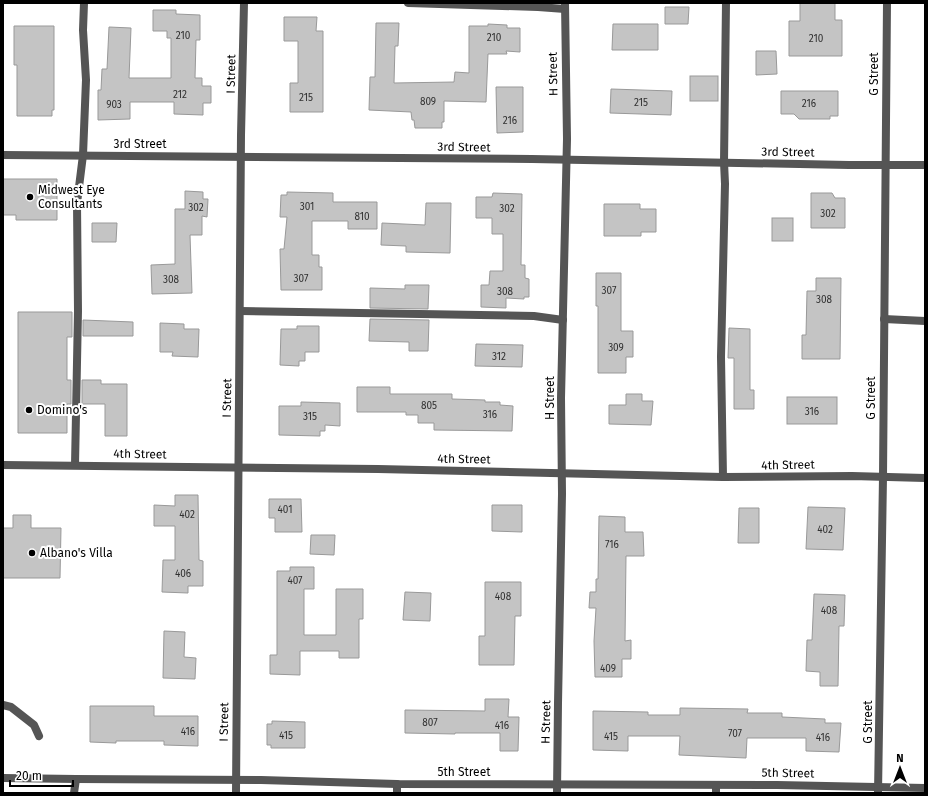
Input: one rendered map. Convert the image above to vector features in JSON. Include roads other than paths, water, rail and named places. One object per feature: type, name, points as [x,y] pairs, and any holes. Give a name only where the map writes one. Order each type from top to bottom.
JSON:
[{"type":"street","points":[[75,465],[78,311],[77,203],[83,156],[86,80],[83,30],[84,3]]},
{"type":"street","name":"I Street","points":[[236,793],[238,468],[244,3]]},
{"type":"street","points":[[408,3],[538,7],[565,6]]},
{"type":"street","points":[[723,477],[721,357],[725,184],[726,3]]},
{"type":"street","name":"G Street","points":[[878,790],[883,477],[887,3]]},
{"type":"street","name":"H Street","points":[[557,793],[562,473],[561,398],[566,160],[565,6]]},
{"type":"street","name":"3rd Street","points":[[3,155],[925,165]]},
{"type":"street","points":[[240,311],[534,316],[563,320]]},
{"type":"street","points":[[884,319],[925,321]]},
{"type":"street","name":"4th Street","points":[[3,465],[562,473],[723,477],[852,476],[925,478]]},
{"type":"street","points":[[3,705],[11,707],[34,725],[39,736]]},
{"type":"street","name":"5th Street","points":[[3,778],[236,780],[397,784],[557,784],[716,789],[878,790],[925,788]]},
{"type":"street","points":[[74,793],[76,779]]},
{"type":"street","points":[[397,784],[397,793]]},
{"type":"place","name":"Midwest Eye Consultants","points":[[30,197]]},
{"type":"place","name":"Domino's","points":[[29,410]]},
{"type":"place","name":"Albano's Villa","points":[[32,553]]}]
